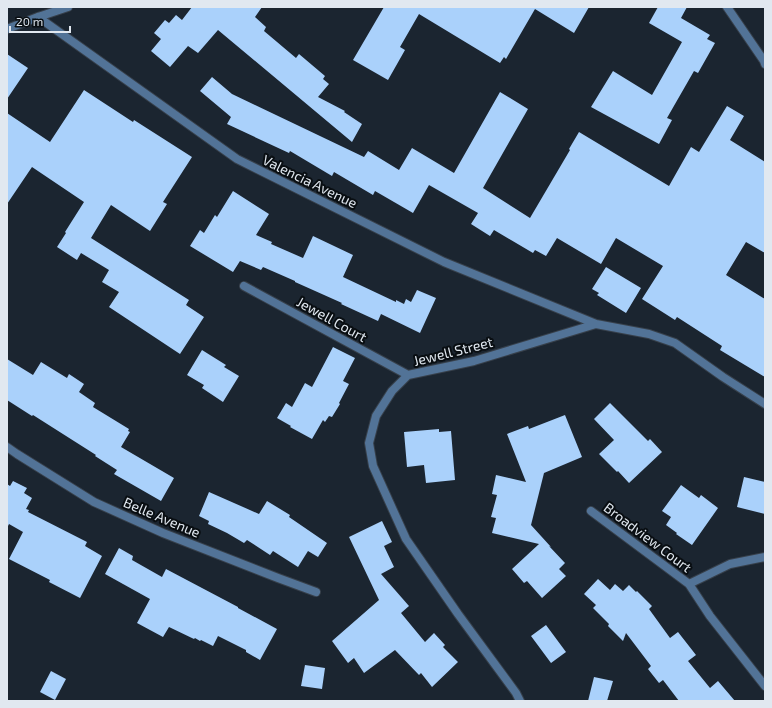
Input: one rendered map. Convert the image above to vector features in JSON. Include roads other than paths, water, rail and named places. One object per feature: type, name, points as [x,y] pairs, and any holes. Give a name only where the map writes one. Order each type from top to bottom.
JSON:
[{"type":"street","points":[[7,29],[68,7]]},
{"type":"street","points":[[727,7],[765,64]]},
{"type":"street","name":"Valencia Avenue","points":[[38,17],[237,160],[444,262],[596,324]]},
{"type":"street","name":"Jewell Court","points":[[244,286],[408,375]]},
{"type":"street","name":"Jewell Street","points":[[520,701],[516,693],[458,614],[406,539],[373,466],[369,443],[376,416],[392,391],[408,375],[474,361],[596,324],[649,334],[675,343],[723,377],[765,404]]},
{"type":"street","name":"Belle Avenue","points":[[7,446],[17,454],[94,502],[163,533],[316,592]]},
{"type":"street","name":"Broadview Court","points":[[591,511],[689,584]]},
{"type":"street","points":[[765,557],[730,564],[689,584],[710,616],[765,686]]}]
